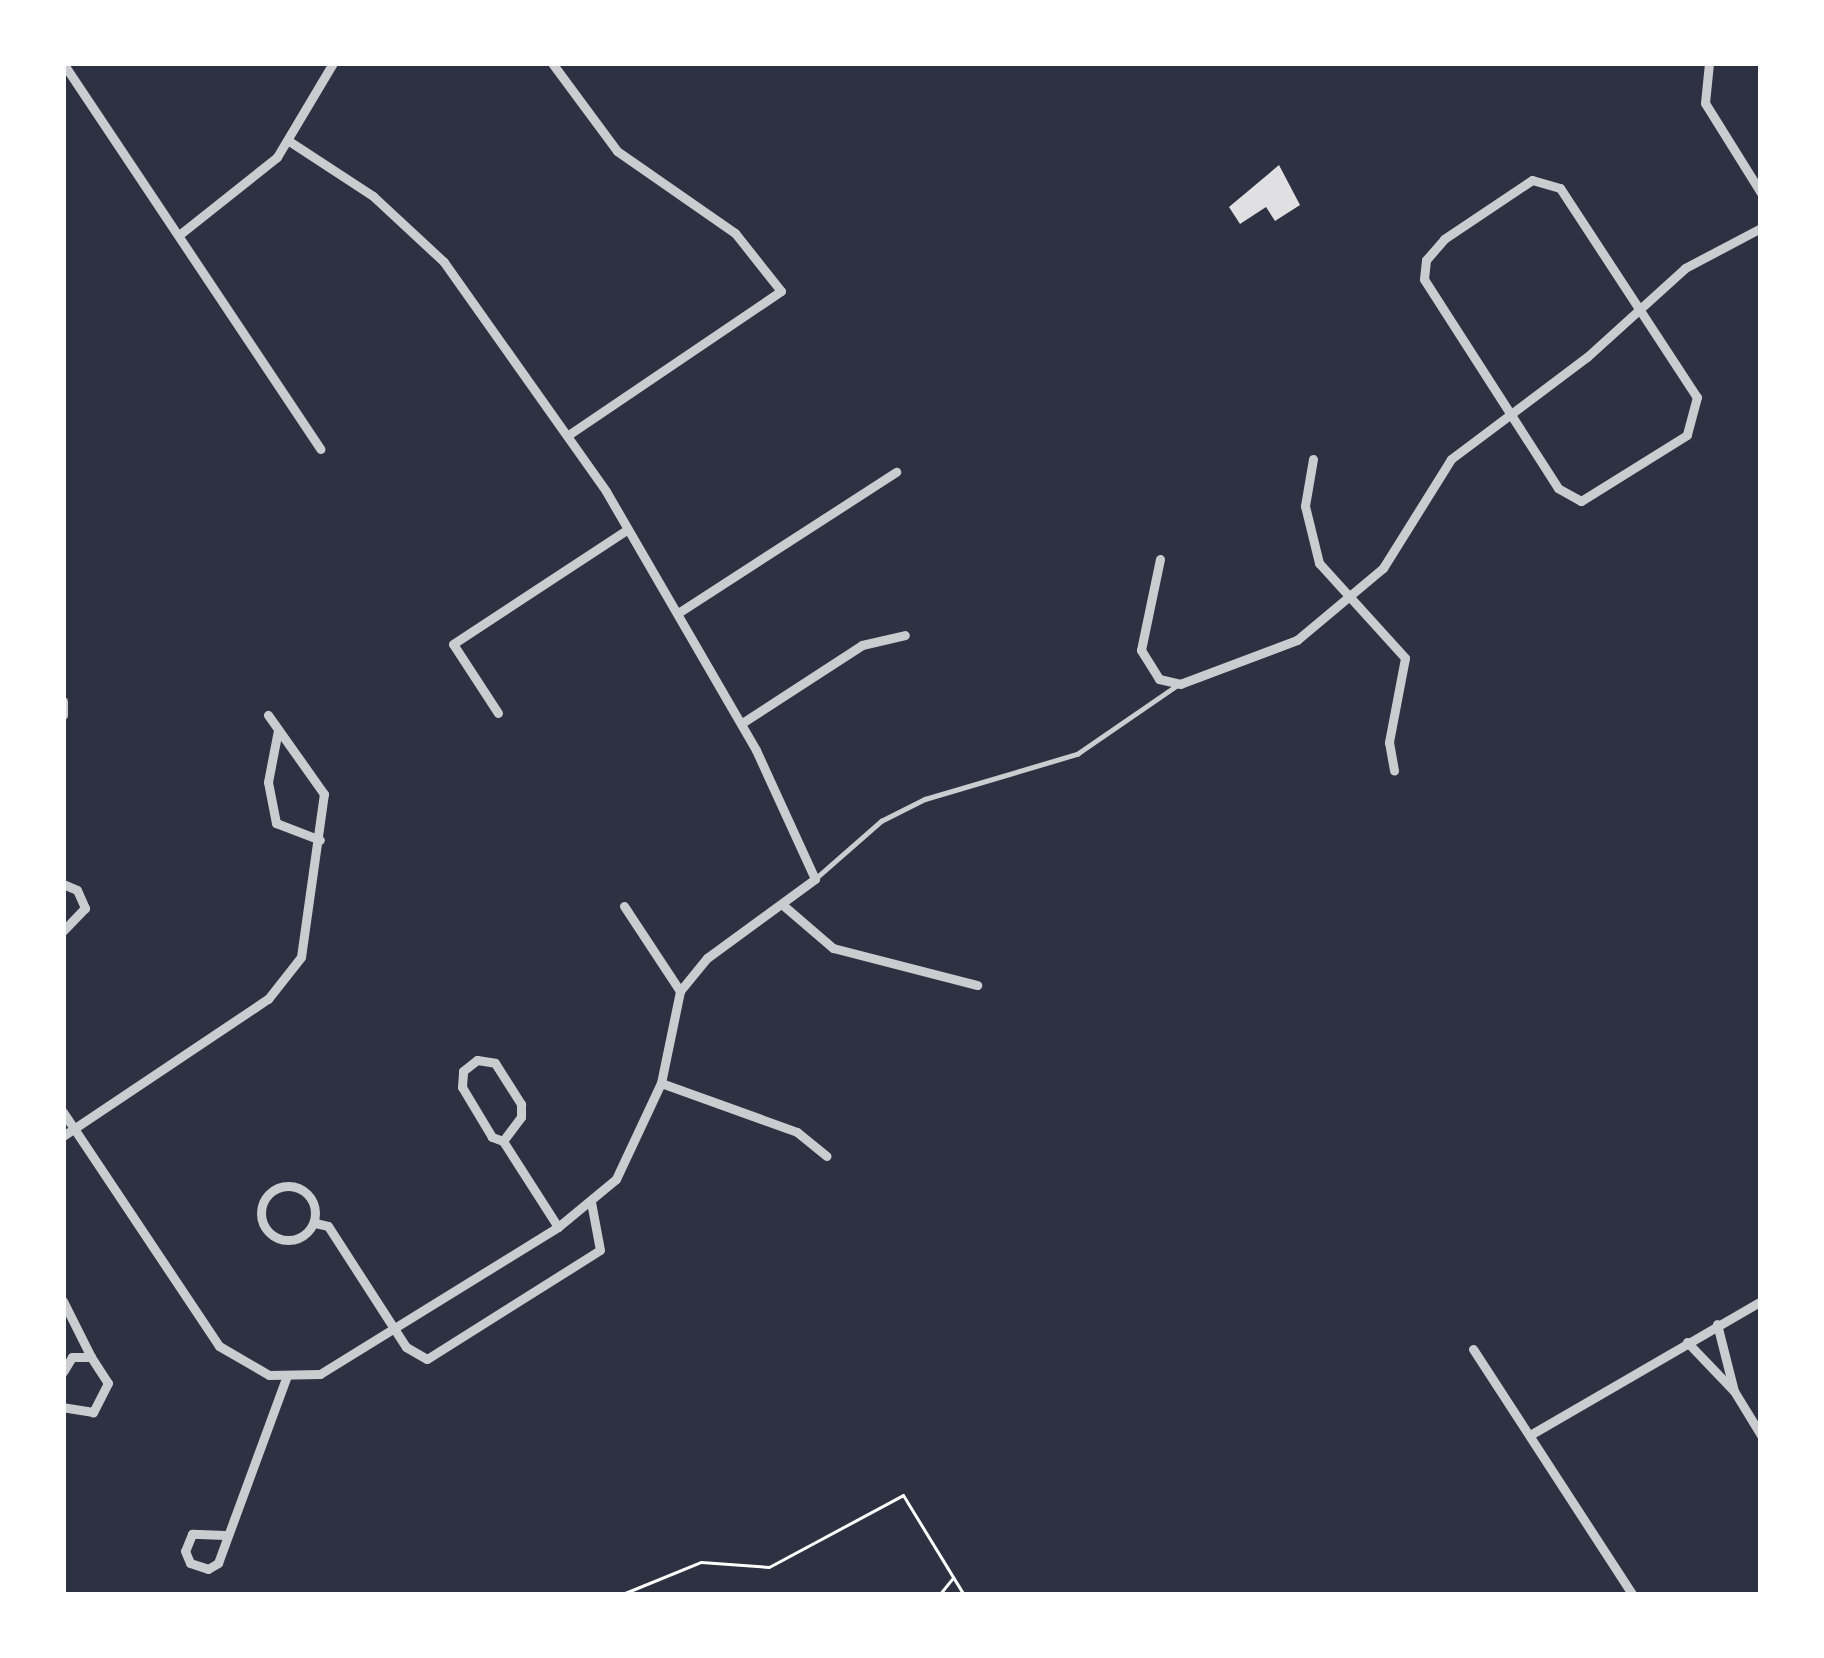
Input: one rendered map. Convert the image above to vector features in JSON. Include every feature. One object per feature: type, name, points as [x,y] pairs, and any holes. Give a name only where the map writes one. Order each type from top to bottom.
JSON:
[{"type":"street","points":[[63,63],[320,449]]},
{"type":"street","points":[[178,236],[256,178],[289,141],[333,63]]},
{"type":"street","points":[[552,63],[617,152],[736,233],[781,291],[568,436]]},
{"type":"street","points":[[1707,66],[1705,104],[1761,193]]},
{"type":"street","points":[[63,1112],[219,1346],[259,1372],[286,1378],[335,1369],[558,1227],[628,1166],[661,1083],[680,991],[706,958],[784,906],[815,879],[742,723],[568,436],[414,229],[289,141]]},
{"type":"street","points":[[1545,179],[1560,188],[1690,380],[1697,411],[1676,443],[1591,499],[1570,500],[1509,410],[1435,303],[1424,270],[1432,251],[1496,200],[1545,179]]},
{"type":"street","points":[[1160,559],[1142,650],[1159,679],[1180,684],[1297,640],[1350,602],[1393,554],[1435,476],[1509,410],[1699,259],[1761,228]]},
{"type":"street","points":[[1313,459],[1308,530],[1319,563],[1406,658],[1389,742],[1394,771]]},
{"type":"street","points":[[678,613],[896,472]]},
{"type":"street","points":[[498,713],[453,644],[628,529]]},
{"type":"street","points":[[742,723],[862,645],[904,635]]},
{"type":"street","points":[[63,701],[63,715]]},
{"type":"street","points":[[63,1136],[281,986],[308,940],[324,794],[268,716]]},
{"type":"street","points":[[278,730],[268,782],[276,824],[320,840]]},
{"type":"street","points":[[63,884],[85,908],[63,931]]},
{"type":"street","points":[[623,906],[680,991]]},
{"type":"street","points":[[784,906],[833,948],[977,985]]},
{"type":"street","points":[[503,1142],[521,1104],[495,1063],[477,1060],[464,1072],[462,1088],[558,1227]]},
{"type":"street","points":[[661,1083],[796,1132],[827,1156]]},
{"type":"street","points":[[284,1185],[302,1189],[314,1202],[315,1223],[296,1239],[279,1238],[261,1219],[263,1201],[284,1185]]},
{"type":"street","points":[[315,1223],[328,1226],[414,1356],[427,1359],[577,1267],[602,1240],[591,1202]]},
{"type":"street","points":[[1530,1435],[1760,1299]]},
{"type":"street","points":[[63,1300],[91,1357],[106,1371],[99,1405],[85,1415],[63,1407]]},
{"type":"street","points":[[1717,1324],[1734,1391]]},
{"type":"street","points":[[1687,1342],[1734,1391],[1761,1435]]},
{"type":"street","points":[[1473,1348],[1633,1595]]},
{"type":"street","points":[[63,1372],[73,1357],[91,1357]]},
{"type":"street","points":[[225,1535],[192,1534],[190,1563],[214,1567],[286,1378]]},
{"type":"lane","points":[[815,879],[881,821],[926,799],[1077,754],[1180,684]]},
{"type":"path","points":[[620,1595],[701,1562],[769,1567],[903,1495],[964,1595]]},
{"type":"path","points":[[939,1595],[954,1577]]},
{"type":"building","points":[[1279,165],[1300,205],[1275,221],[1266,207],[1240,224],[1229,207]]}]
